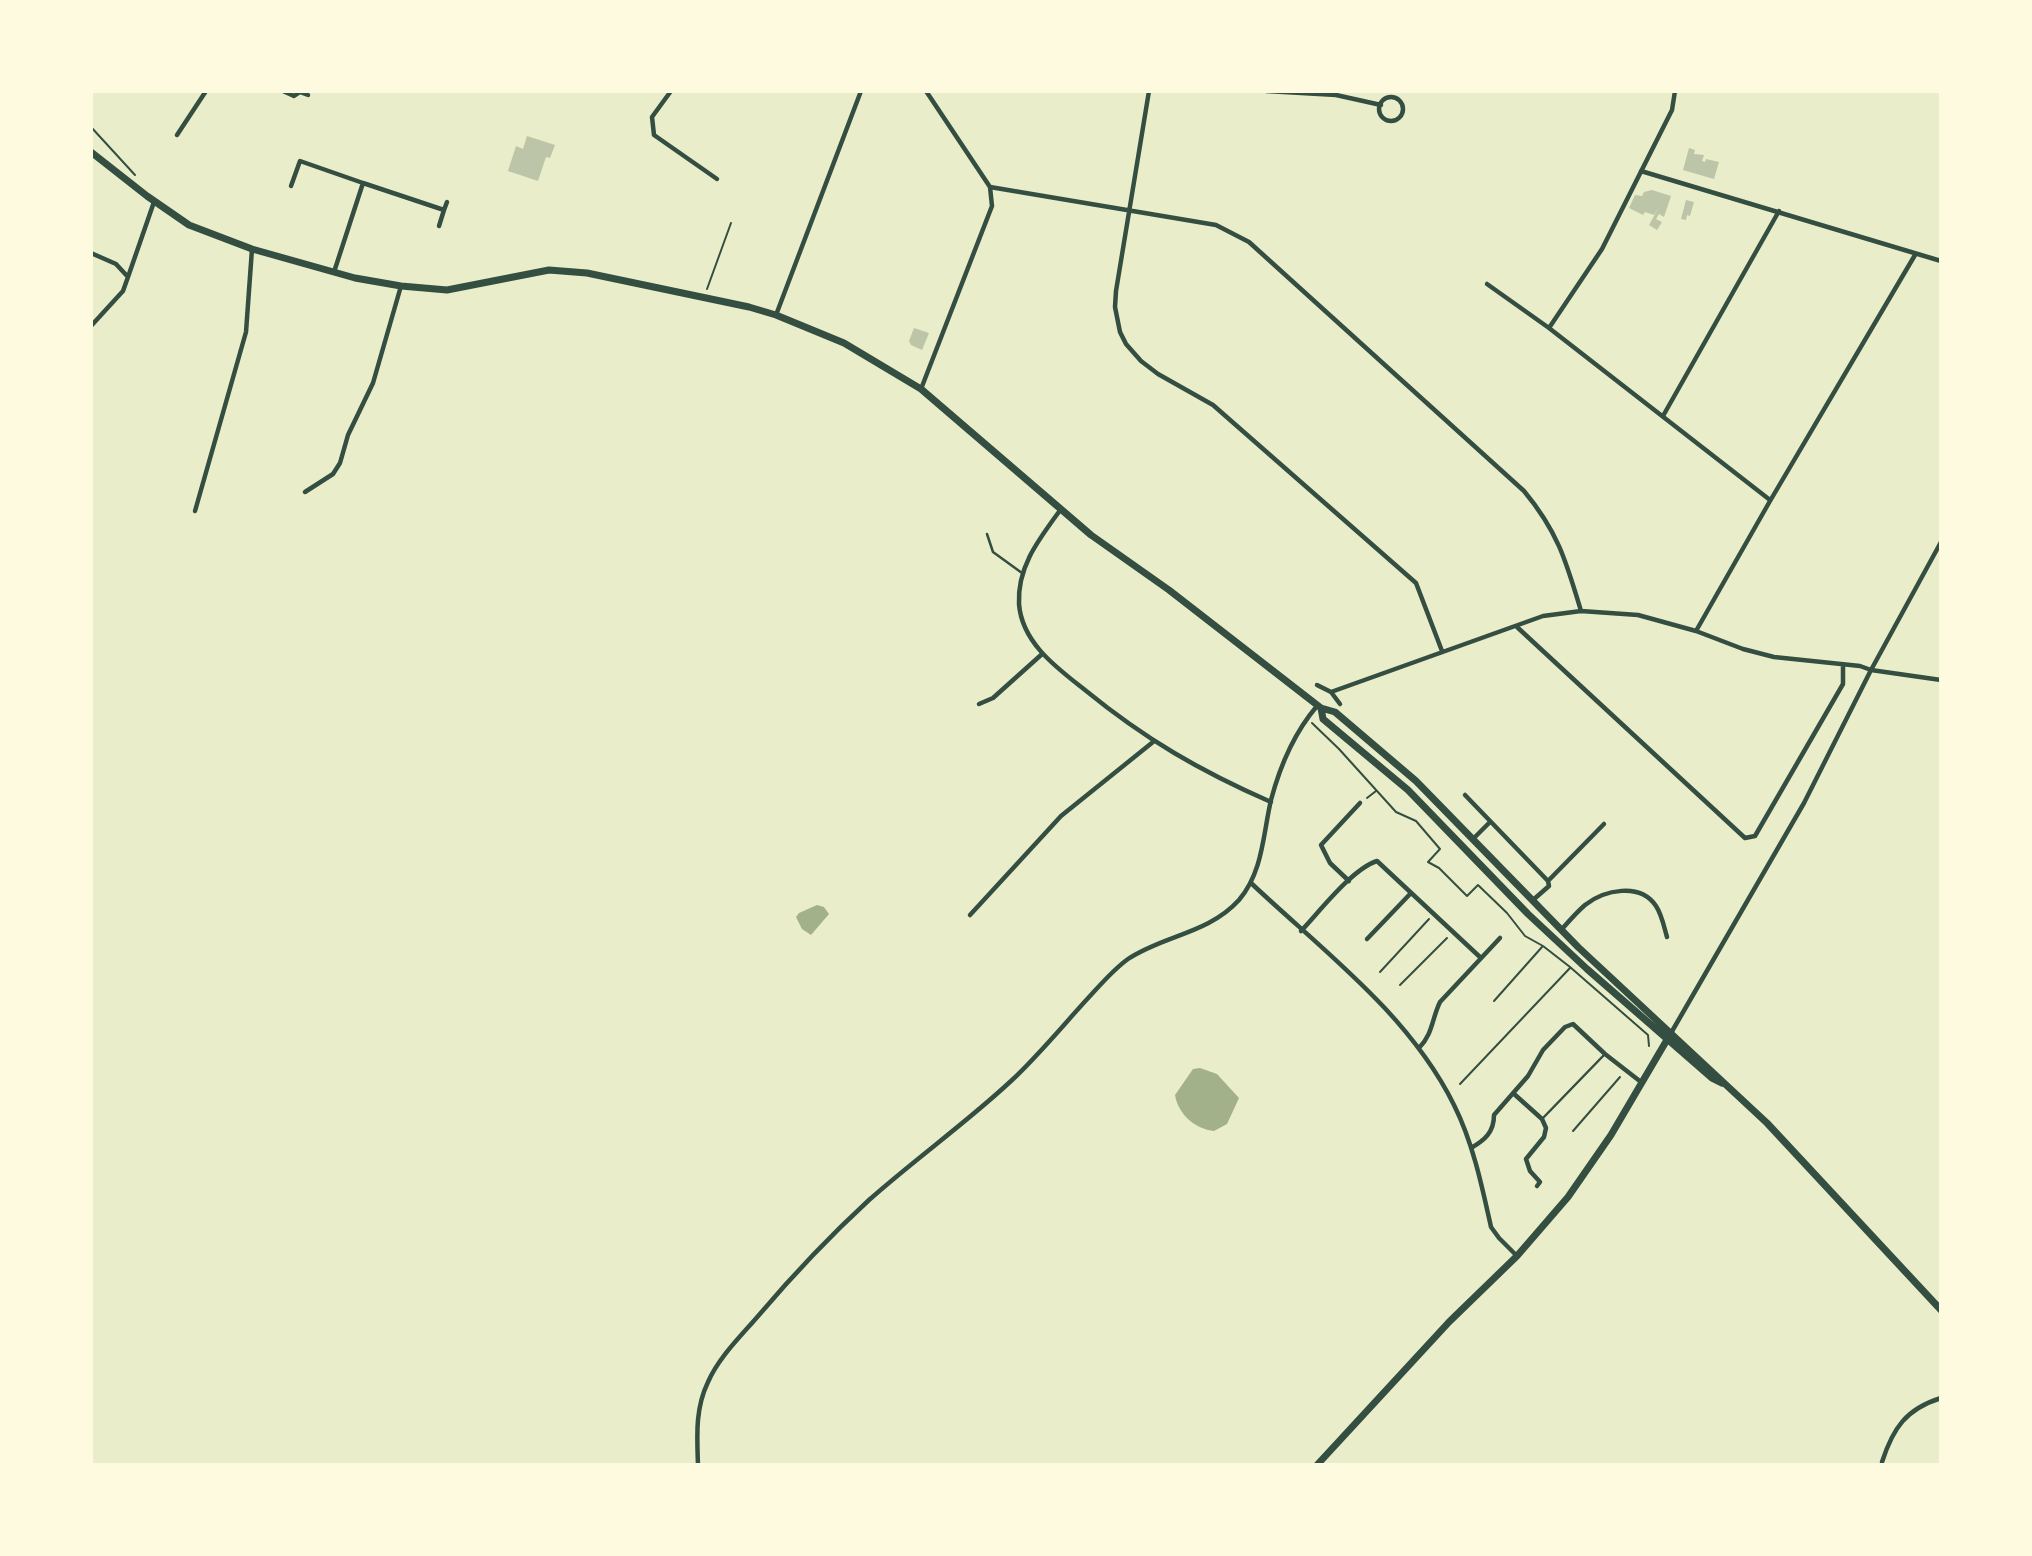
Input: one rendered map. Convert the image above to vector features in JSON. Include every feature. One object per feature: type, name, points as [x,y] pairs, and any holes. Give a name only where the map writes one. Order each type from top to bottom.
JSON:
[{"type":"main road","points":[[91,152],[189,225],[252,249],[334,272],[401,286],[457,289],[548,270],[587,273],[704,296],[776,315],[844,344],[921,389],[1091,534],[1169,590],[1319,707],[1335,712],[1416,781],[1532,901],[1712,1078],[1728,1086],[1775,1131],[1941,1310]]},
{"type":"main road","points":[[1319,707],[1323,719],[1408,790],[1556,941],[1669,1036]]},
{"type":"main road","points":[[1317,1465],[1449,1322],[1517,1256],[1568,1197],[1611,1135],[1669,1036]]},
{"type":"street","points":[[177,135],[206,91]]},
{"type":"street","points":[[283,91],[294,96],[300,92],[308,95]]},
{"type":"street","points":[[671,91],[652,117],[654,135],[717,179]]},
{"type":"street","points":[[776,315],[862,91]]},
{"type":"street","points":[[921,389],[992,206],[990,187],[926,91]]},
{"type":"street","points":[[1149,91],[1115,307],[1120,332],[1126,344],[1148,368],[1213,405],[1416,583],[1442,652]]},
{"type":"street","points":[[1266,91],[1336,95],[1381,105]]},
{"type":"street","points":[[1549,328],[1602,249],[1672,110],[1675,91]]},
{"type":"street","points":[[1390,97],[1401,103],[1403,111],[1399,119],[1388,121],[1381,115],[1381,105],[1390,97]]},
{"type":"street","points":[[291,186],[300,161],[444,210]]},
{"type":"street","points":[[1641,172],[1941,261]]},
{"type":"street","points":[[334,272],[363,183]]},
{"type":"street","points":[[990,187],[1216,225],[1249,242],[1524,491],[1544,514],[1557,537],[1581,611]]},
{"type":"street","points":[[91,326],[123,291],[155,201]]},
{"type":"street","points":[[439,226],[447,201]]},
{"type":"street","points":[[1663,416],[1779,211]]},
{"type":"street","points":[[195,511],[246,332],[252,249]]},
{"type":"street","points":[[91,253],[116,264],[128,277]]},
{"type":"street","points":[[1696,631],[1915,255]]},
{"type":"street","points":[[1487,284],[1549,328],[1770,500]]},
{"type":"street","points":[[305,492],[333,474],[340,463],[348,435],[373,383],[401,286]]},
{"type":"street","points":[[1061,509],[1041,536],[1022,573],[1019,606],[1028,633],[1041,655],[1153,741],[1215,778],[1271,802]]},
{"type":"street","points":[[1669,1036],[1804,803],[1871,670],[1941,542]]},
{"type":"street","points":[[1331,692],[1543,617],[1581,611],[1638,615],[1774,657],[1860,666],[1941,680]]},
{"type":"street","points":[[1517,627],[1745,838],[1755,836],[1843,684],[1843,666]]},
{"type":"street","points":[[979,704],[993,698],[1041,655]]},
{"type":"street","points":[[1317,685],[1331,692],[1340,704]]},
{"type":"street","points":[[698,1465],[697,1422],[708,1381],[730,1349],[805,1264],[871,1199],[1011,1081],[1115,970],[1145,949],[1213,921],[1238,901],[1257,869],[1271,802],[1286,756],[1306,719],[1319,707]]},
{"type":"street","points":[[970,915],[1061,816],[1153,741]]},
{"type":"street","points":[[1465,795],[1548,881],[1549,887],[1532,901]]},
{"type":"street","points":[[1349,881],[1330,863],[1321,845],[1360,803]]},
{"type":"street","points":[[1473,839],[1490,822]]},
{"type":"street","points":[[1548,881],[1604,824]]},
{"type":"street","points":[[1301,931],[1349,881],[1369,863],[1377,861],[1481,958]]},
{"type":"street","points":[[1251,883],[1328,953],[1391,1015],[1419,1048],[1454,1105],[1471,1148],[1491,1227],[1517,1256]]},
{"type":"street","points":[[1561,930],[1582,908],[1600,896],[1614,892],[1634,892],[1657,906],[1667,937]]},
{"type":"street","points":[[1367,940],[1411,893]]},
{"type":"street","points":[[1419,1048],[1427,1040],[1434,1013],[1440,1002],[1500,938]]},
{"type":"street","points":[[1471,1148],[1490,1132],[1494,1125],[1494,1115],[1528,1076],[1543,1050],[1565,1027],[1573,1024],[1641,1082]]},
{"type":"street","points":[[1513,1093],[1542,1119],[1546,1132],[1526,1159],[1530,1171],[1540,1182],[1537,1186]]},
{"type":"street","points":[[1882,1462],[1890,1437],[1909,1413],[1941,1398]]},
{"type":"lane","points":[[987,534],[993,552],[1022,573]]},
{"type":"lane","points":[[1542,1119],[1605,1054]]},
{"type":"path","points":[[91,127],[136,175],[130,183]]},
{"type":"path","points":[[704,296],[732,223]]},
{"type":"path","points":[[1306,719],[1378,790],[1396,812],[1416,821],[1440,849],[1428,862],[1439,868],[1467,897],[1478,885],[1507,913],[1525,936],[1570,967],[1648,1035],[1649,1046]]},
{"type":"path","points":[[1360,803],[1378,790]]},
{"type":"path","points":[[1380,972],[1434,914]]},
{"type":"path","points":[[1400,985],[1453,932]]},
{"type":"path","points":[[1494,1001],[1543,946]]},
{"type":"path","points":[[1460,1084],[1570,967]]},
{"type":"path","points":[[1573,1131],[1626,1071]]},
{"type":"shaded area","points":[[817,905],[824,907],[829,914],[811,935],[802,929],[796,917]]},
{"type":"shaded area","points":[[1200,1068],[1217,1074],[1239,1098],[1227,1124],[1214,1131],[1200,1127],[1188,1119],[1175,1095],[1193,1069]]},
{"type":"building","points":[[527,136],[555,145],[550,158],[546,157],[538,181],[508,171],[516,146],[523,149]]},
{"type":"building","points":[[1689,148],[1695,150],[1694,154],[1704,155],[1702,161],[1705,162],[1706,159],[1719,162],[1714,179],[1683,170]]},
{"type":"building","points":[[1652,190],[1671,196],[1664,217],[1659,214],[1656,219],[1662,222],[1657,230],[1649,225],[1659,207],[1654,215],[1645,212],[1643,215],[1629,208],[1635,195],[1642,196],[1644,192]]},
{"type":"building","points":[[1686,200],[1694,202],[1686,220],[1681,219]]},
{"type":"building","points":[[914,328],[929,333],[922,350],[911,345],[909,341]]}]
